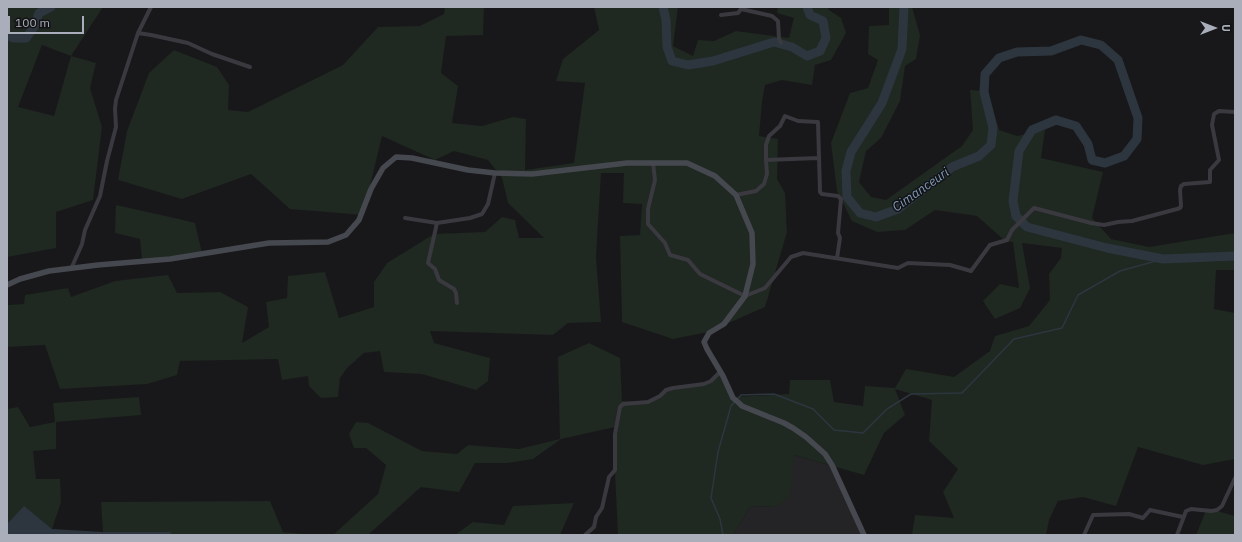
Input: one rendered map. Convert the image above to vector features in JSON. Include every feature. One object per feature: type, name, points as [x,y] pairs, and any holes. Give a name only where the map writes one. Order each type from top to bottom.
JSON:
[{"type":"street","points":[[72,269],[100,196],[116,127],[116,100],[138,33],[151,7]]},
{"type":"street","points":[[760,13],[761,7]]},
{"type":"street","points":[[721,15],[738,13],[741,9],[772,16],[778,21],[779,39],[781,43]]},
{"type":"street","points":[[138,33],[188,43],[212,54],[250,67]]},
{"type":"street","points":[[653,163],[655,180],[648,209],[648,224],[665,243],[670,255],[688,260],[700,274],[744,296],[765,288],[791,256],[803,254],[898,268],[908,263],[950,265],[971,271],[990,245],[1007,240],[1012,230],[1034,208],[1104,225],[1132,221],[1180,208],[1181,186],[1184,184],[1210,182],[1210,170],[1219,160],[1212,125],[1214,114],[1219,111],[1235,112]]},
{"type":"street","points":[[736,195],[756,191],[764,184],[767,174],[766,145],[769,136],[780,126],[785,116],[798,121],[818,122],[820,192],[822,194],[838,196],[841,199],[838,233],[840,238],[837,258]]},
{"type":"street","points":[[7,285],[20,279],[49,271],[170,259],[269,243],[328,242],[346,235],[359,220],[377,178],[383,168],[396,157],[412,158],[468,170],[495,173],[532,174],[627,163],[687,163],[714,176],[736,195],[752,233],[753,264],[744,296],[724,324],[709,333],[706,337],[704,342],[707,349],[733,398],[742,406],[794,428],[819,447],[832,465],[864,535]]},
{"type":"street","points":[[766,160],[818,158]]},
{"type":"street","points":[[405,218],[437,223],[470,218],[482,214],[488,204],[495,173]]},
{"type":"street","points":[[437,223],[428,263],[435,269],[439,280],[454,289],[457,303]]},
{"type":"street","points":[[585,535],[594,528],[596,517],[602,508],[609,477],[615,470],[615,434],[620,407],[623,404],[648,402],[660,396],[666,390],[704,384],[720,372]]},
{"type":"street","points":[[1177,535],[1186,511],[1191,509],[1211,511],[1217,510],[1222,506],[1235,478]]},
{"type":"street","points":[[1084,535],[1093,515],[1129,514],[1143,518],[1150,510],[1183,517]]},
{"type":"shaded area","points":[[7,7],[103,7],[71,56],[96,63],[90,88],[102,127],[93,200],[56,212],[56,248],[7,257]],"holes":[[[42,45],[71,56],[54,116],[18,107]]]},
{"type":"shaded area","points":[[445,7],[484,7],[483,35],[446,36],[441,73],[458,86],[452,123],[482,126],[513,117],[526,119],[525,170],[574,163],[585,83],[556,81],[563,59],[599,30],[594,7],[678,7],[673,46],[693,56],[698,40],[714,41],[736,31],[789,38],[794,18],[777,13],[778,7],[828,7],[829,10],[841,18],[846,33],[831,60],[815,65],[812,85],[782,80],[765,85],[759,136],[778,139],[777,179],[785,193],[787,232],[765,307],[708,332],[673,339],[622,322],[620,236],[640,235],[642,204],[623,203],[624,173],[601,173],[596,257],[601,322],[568,323],[553,335],[430,331],[434,343],[490,358],[488,381],[476,390],[422,374],[384,372],[380,351],[364,353],[347,368],[340,378],[338,397],[321,398],[309,386],[308,376],[282,380],[278,359],[180,361],[177,375],[147,384],[60,389],[45,345],[7,347],[7,305],[24,304],[25,295],[68,288],[71,297],[115,281],[168,275],[177,293],[220,292],[248,307],[242,343],[269,327],[266,302],[287,298],[288,276],[325,272],[339,318],[374,307],[374,282],[387,263],[434,234],[485,232],[502,217],[515,220],[519,238],[544,238],[508,203],[502,178],[488,160],[454,151],[435,160],[382,136],[363,215],[290,209],[251,174],[182,199],[118,180],[127,131],[149,73],[174,50],[217,67],[229,85],[228,110],[248,112],[343,65],[378,27],[420,26],[444,14]]},
{"type":"shaded area","points":[[889,7],[912,7],[920,35],[916,59],[905,66],[900,101],[881,138],[866,151],[859,182],[871,197],[886,200],[962,146],[973,130],[970,90],[988,91],[999,130],[1017,136],[1045,130],[1041,158],[1103,172],[1092,218],[1111,239],[1149,247],[1235,233],[1235,270],[1216,270],[1214,309],[1235,313],[1235,459],[1203,465],[1138,447],[1116,506],[1083,497],[1058,501],[1049,520],[1046,535],[912,535],[915,515],[954,518],[943,492],[958,469],[929,441],[932,400],[895,389],[905,415],[884,433],[864,475],[794,455],[790,496],[776,507],[751,506],[733,535],[618,535],[615,473],[615,427],[561,439],[533,459],[508,463],[475,463],[459,492],[421,487],[368,535],[333,535],[378,494],[386,465],[366,448],[354,448],[349,434],[356,422],[368,423],[422,451],[457,454],[468,445],[519,449],[560,439],[558,357],[589,343],[620,358],[622,401],[649,402],[670,387],[707,382],[719,371],[734,397],[789,394],[790,380],[830,380],[834,402],[863,406],[865,386],[895,388],[906,369],[954,377],[990,351],[995,336],[1029,326],[1050,300],[1049,274],[1061,258],[1062,248],[1022,243],[1030,288],[1020,308],[995,319],[983,301],[1000,284],[1019,288],[1013,242],[1005,241],[977,216],[935,210],[905,230],[877,232],[852,221],[837,191],[831,143],[850,93],[868,88],[878,60],[868,54],[869,26],[889,25]]},
{"type":"shaded area","points":[[116,205],[195,223],[202,253],[142,260],[140,239],[115,233]]},
{"type":"shaded area","points":[[139,397],[141,415],[56,422],[56,449],[33,451],[36,479],[60,479],[61,502],[52,529],[24,507],[7,524],[7,409],[18,407],[30,427],[55,422],[53,403]]},
{"type":"shaded area","points":[[794,455],[836,467],[863,535],[733,535],[751,506],[776,507]]},
{"type":"shaded area","points":[[270,501],[283,532],[316,535],[170,535],[170,532],[103,532],[101,502]]},
{"type":"shaded area","points":[[574,503],[560,535],[455,535],[473,522],[504,525],[513,506]]},
{"type":"shaded area","points":[[24,506],[52,529],[103,532],[171,532],[170,535],[7,535],[7,524]]},
{"type":"shaded area","points":[[1207,508],[1235,516],[1235,535],[1196,535]]},
{"type":"waterway","name":"Cimanceuri","points":[[7,35],[13,38],[26,38],[34,27],[39,13],[51,7]]},
{"type":"waterway","name":"Cimanceuri","points":[[663,7],[666,20],[667,47],[672,61],[688,65],[713,61],[774,42],[792,47],[807,56],[820,51],[826,38],[823,21],[810,15],[807,7]]},
{"type":"waterway","name":"Cimanceuri","points":[[904,7],[902,49],[882,103],[851,152],[846,171],[847,197],[860,213],[876,217],[898,209],[952,167],[979,156],[991,145],[993,128],[984,92],[985,74],[999,58],[1017,52],[1051,51],[1081,40],[1101,45],[1118,60],[1138,118],[1137,139],[1124,156],[1105,163],[1092,160],[1088,144],[1076,126],[1056,120],[1032,130],[1019,151],[1013,201],[1016,216],[1027,227],[1107,248],[1163,259],[1235,256]]},
{"type":"waterway","points":[[723,535],[720,519],[711,498],[718,452],[731,406],[741,395],[774,394],[813,409],[834,430],[863,433],[887,409],[911,394],[962,393],[1014,339],[1062,328],[1078,295],[1120,271],[1163,259]]}]
